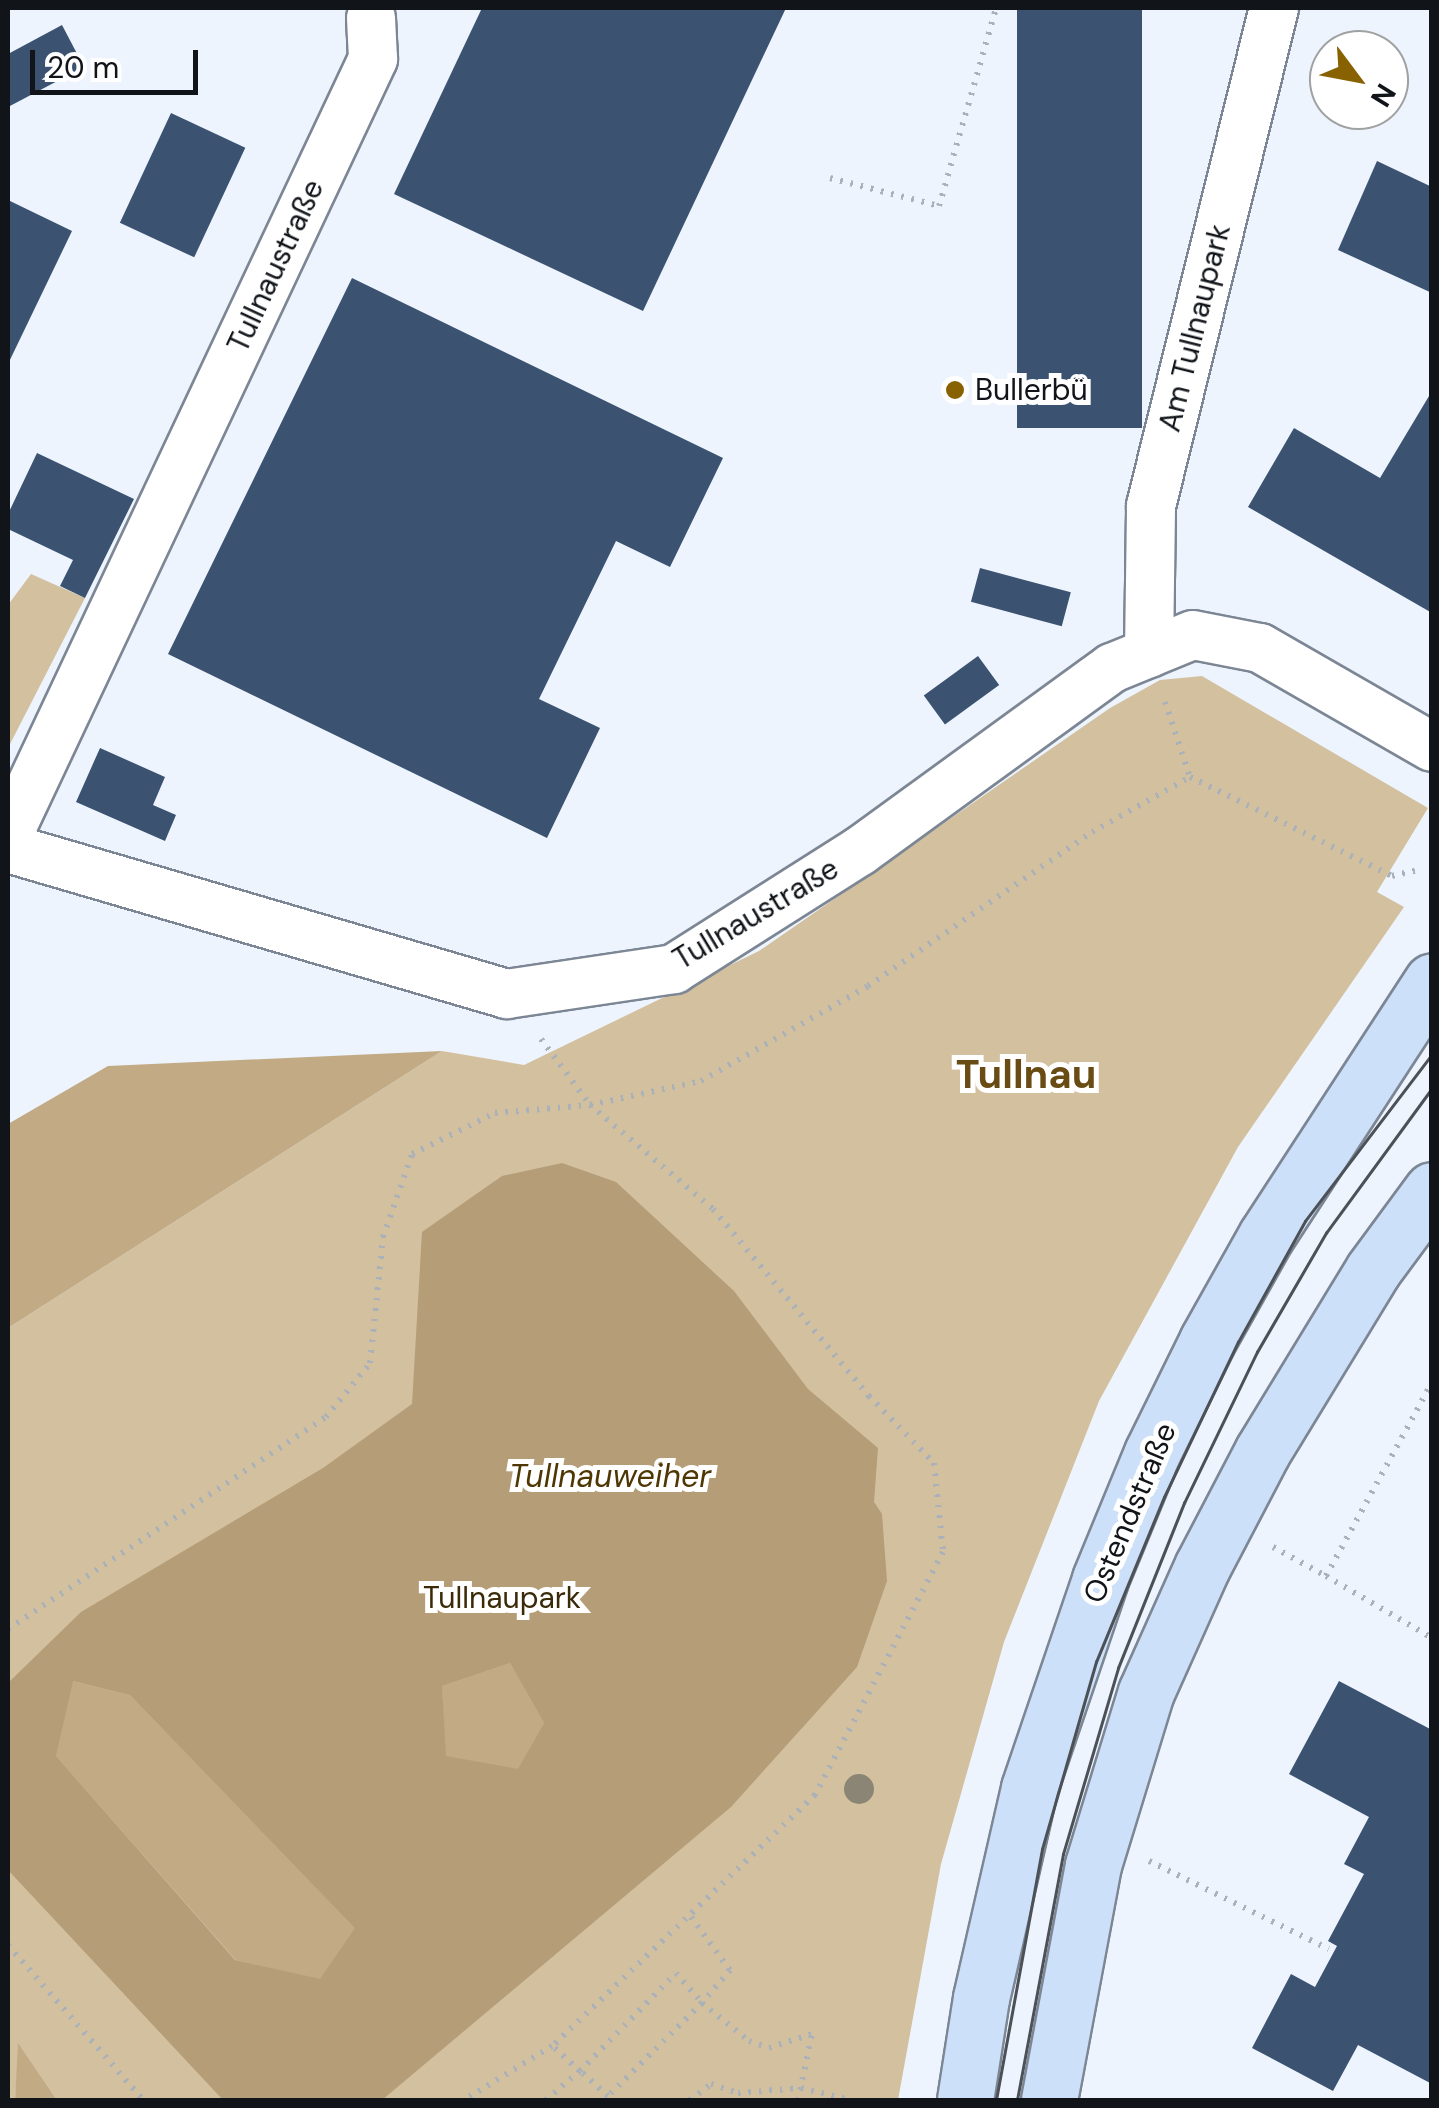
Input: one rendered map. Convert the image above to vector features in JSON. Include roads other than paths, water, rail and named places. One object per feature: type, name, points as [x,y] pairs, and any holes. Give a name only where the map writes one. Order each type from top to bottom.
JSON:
[{"type":"main road","name":"Ostendstraße","points":[[965,2100],[988,1960],[1029,1788],[1093,1598],[1152,1453],[1207,1340],[1266,1236],[1432,982]]},
{"type":"main road","points":[[1049,2100],[1094,1865],[1146,1692],[1202,1566],[1270,1437],[1373,1270],[1432,1190]]},
{"type":"street","name":"Am Tullnaupark","points":[[1149,653],[1151,506],[1274,8]]},
{"type":"street","name":"Tullnaustraße","points":[[8,835],[373,58],[371,18]]},
{"type":"street","name":"Tullnaustraße","points":[[8,848],[507,994],[674,969],[860,850],[1112,668],[1193,635],[1260,648],[1432,747]]},
{"type":"water","name":"Tullnauweiher","points":[[562,1163],[616,1182],[734,1291],[808,1389],[878,1448],[874,1502],[882,1514],[887,1581],[857,1667],[731,1807],[382,2100],[223,2100],[8,1870],[8,1683],[81,1612],[323,1468],[412,1404],[422,1232],[502,1176]],"holes":[[[510,1663],[544,1723],[518,1769],[446,1756],[442,1686]],[[73,1681],[130,1695],[355,1928],[320,1979],[235,1960],[56,1756]]]},
{"type":"tram line","points":[[996,2100],[1042,1849],[1096,1662],[1164,1497],[1238,1342],[1305,1221],[1432,1054]]},
{"type":"tram line","points":[[1017,2100],[1063,1854],[1118,1668],[1184,1503],[1257,1352],[1326,1233],[1432,1088]]},
{"type":"place","name":"Bullerbü","points":[[955,390]]},
{"type":"district","name":"Tullnau","points":[[1026,1074]]},
{"type":"park label","name":"Tullnaupark","points":[[502,1598]]}]
